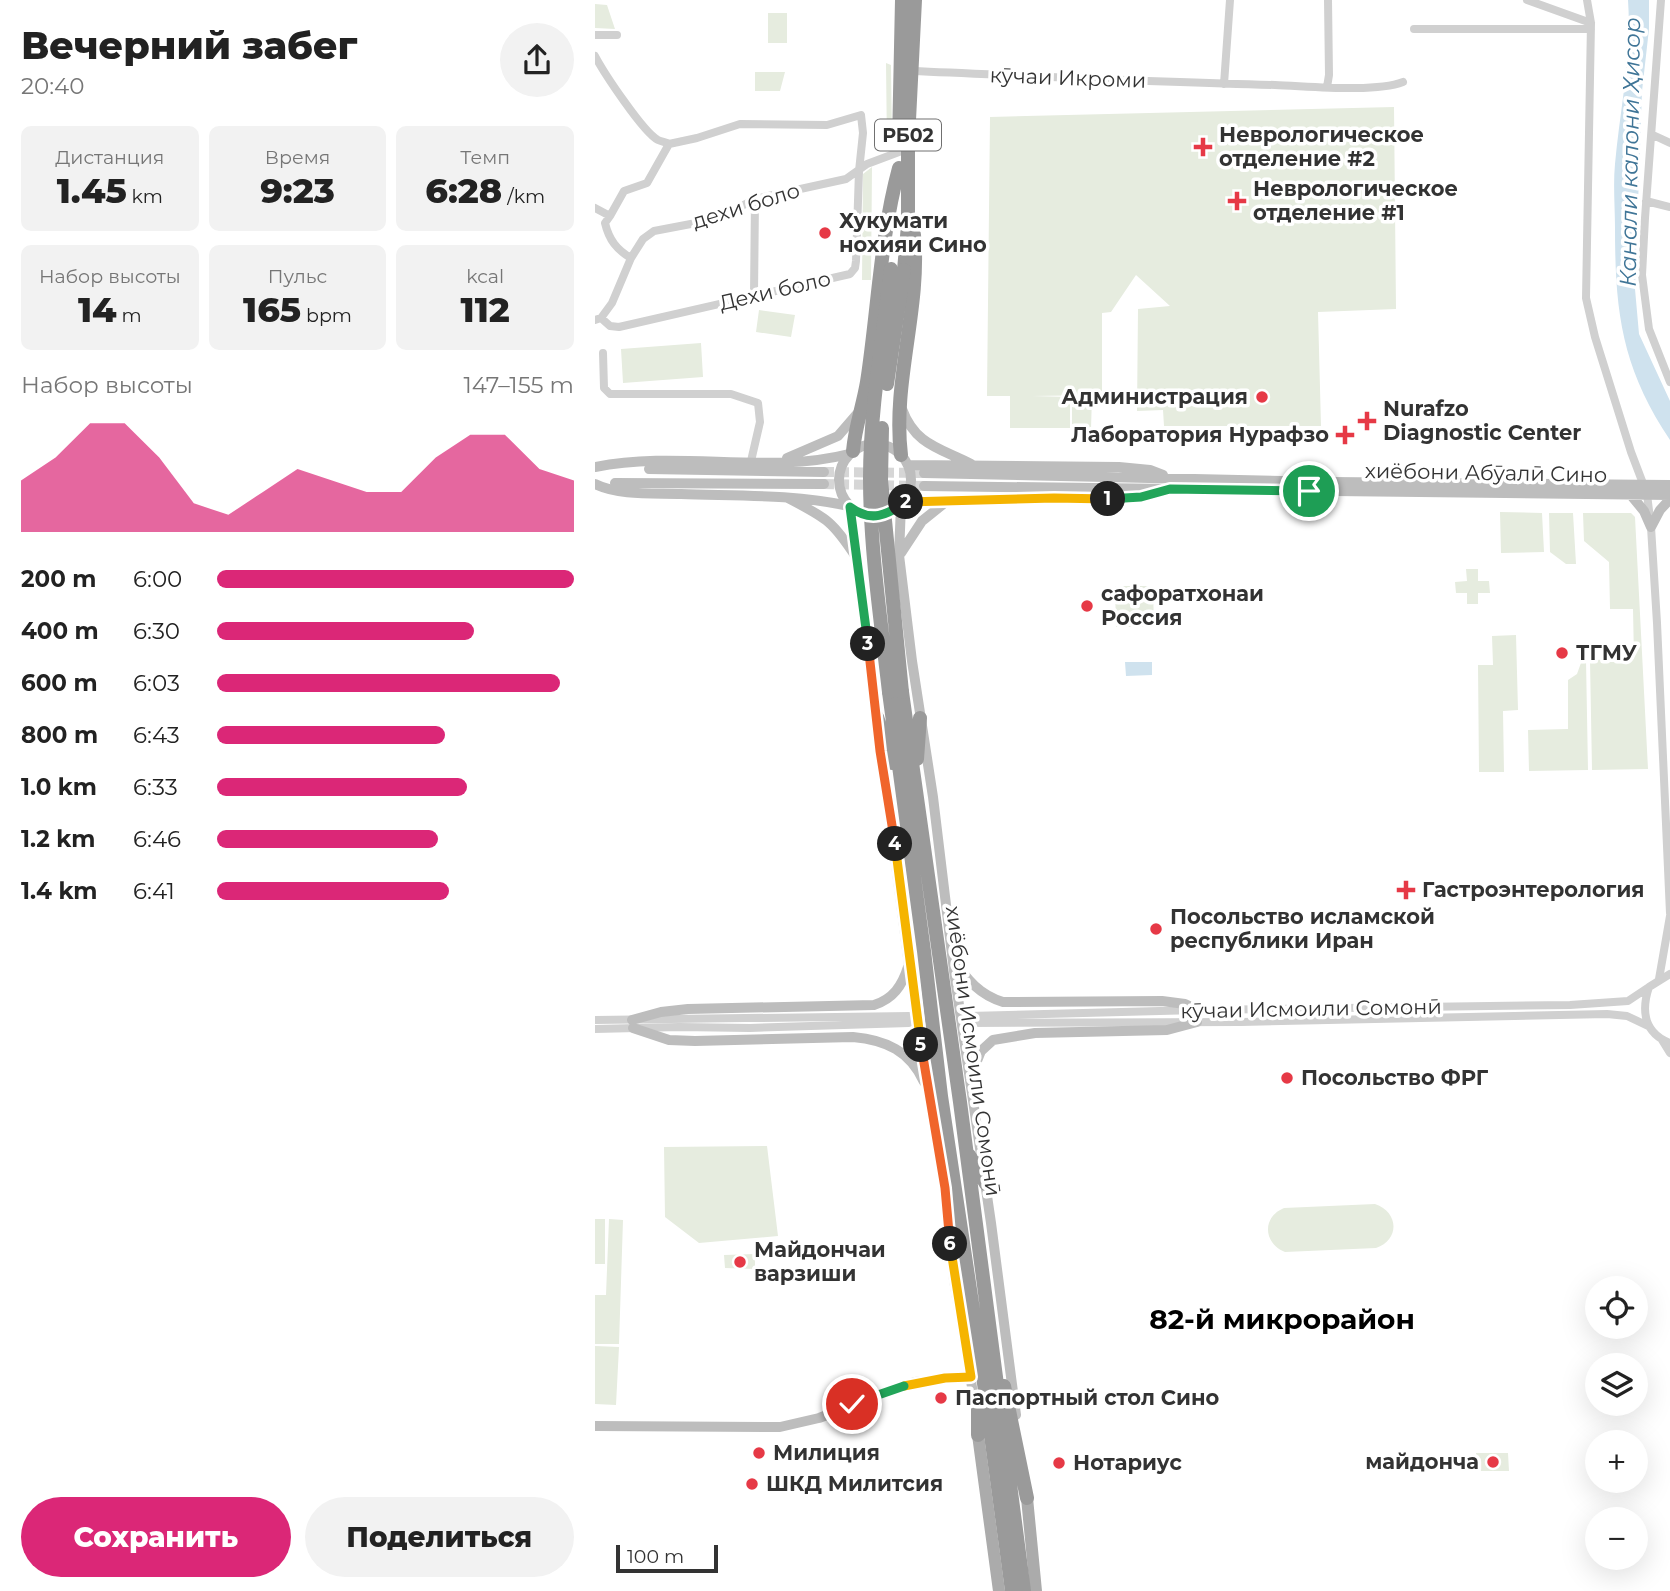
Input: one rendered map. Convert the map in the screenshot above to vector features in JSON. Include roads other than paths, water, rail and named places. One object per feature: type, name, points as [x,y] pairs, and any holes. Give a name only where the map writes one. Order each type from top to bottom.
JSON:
[{"type":"highway","name":"хиёбони Исмоили Сомонӣ","points":[[898,269],[902,0]]},
{"type":"highway","name":"хиёбони Исмоили Сомонӣ","points":[[915,0],[908,195],[883,416],[881,480],[895,692],[984,1346],[1012,1591]]},
{"type":"highway","name":"РБ02","points":[[851,452],[863,405],[892,194],[899,168]]},
{"type":"highway","name":"РБ02","points":[[905,460],[899,429],[916,252],[908,195]]},
{"type":"highway","points":[[877,717],[909,792]]},
{"type":"highway","points":[[909,792],[920,718]]},
{"type":"highway","points":[[958,1150],[985,1184]]},
{"type":"highway","points":[[945,1188],[958,1150]]},
{"type":"highway","name":"хиёбони Исмоили Сомонӣ","points":[[984,1346],[1024,1591]]},
{"type":"highway","points":[[978,1435],[984,1346]]},
{"type":"highway","points":[[984,1346],[1008,1399],[1027,1498]]},
{"type":"main road","points":[[780,461],[838,436],[863,405]]},
{"type":"main road","points":[[901,405],[909,428],[927,443],[974,466]]},
{"type":"main road","points":[[595,468],[616,463],[692,460],[821,460],[872,443],[893,448],[905,460],[911,484],[903,504],[899,555],[1027,1498],[1036,1591]]},
{"type":"main road","points":[[851,452],[840,470],[839,489],[849,506],[858,559],[909,964],[945,1188],[954,1280],[971,1377],[999,1591]]},
{"type":"main road","points":[[905,460],[974,466],[1119,467],[1150,470],[1171,483]]},
{"type":"main road","points":[[595,468],[824,472]]},
{"type":"main road","name":"хиёбони Абӯалӣ Сино","points":[[924,473],[1171,483],[1630,494],[1670,485]]},
{"type":"main road","name":"хиёбони Абӯалӣ Сино","points":[[924,486],[1171,483],[1646,489],[1670,497]]},
{"type":"main road","points":[[595,484],[654,493],[817,499],[849,506],[857,512],[876,517],[885,515],[903,504],[1141,497],[1171,483]]},
{"type":"main road","points":[[595,484],[824,484]]},
{"type":"main road","points":[[1630,494],[1644,511],[1651,527]]},
{"type":"main road","points":[[784,496],[823,515],[836,526],[858,559]]},
{"type":"main road","points":[[1651,527],[1670,497]]},
{"type":"main road","points":[[899,555],[922,522],[947,501]]},
{"type":"main road","points":[[953,959],[975,987],[991,998],[1003,1002],[1162,1001],[1185,1004],[1198,1010]]},
{"type":"main road","points":[[632,1024],[651,1014],[681,1009],[874,1005],[894,995],[904,981],[909,964]]},
{"type":"main road","points":[[969,1082],[976,1060],[993,1040],[1035,1033],[1167,1030],[1197,1022]]},
{"type":"main road","points":[[632,1024],[669,1040],[873,1039],[889,1044],[905,1054],[922,1079],[929,1096]]},
{"type":"main road","points":[[595,1426],[780,1427],[819,1418],[915,1382],[971,1377]]},
{"type":"street","points":[[1224,84],[1230,0]]},
{"type":"street","points":[[1327,87],[1328,0]]},
{"type":"street","points":[[1527,0],[1591,26]]},
{"type":"street","points":[[1587,0],[1591,26],[1586,298],[1595,337],[1631,452],[1646,489],[1651,527],[1670,915],[1659,979]]},
{"type":"street","points":[[1661,0],[1643,257],[1649,330],[1670,382]]},
{"type":"street","points":[[1414,29],[1591,26]]},
{"type":"street","points":[[595,35],[617,35]]},
{"type":"street","points":[[595,55],[606,76],[645,126],[658,140],[669,144],[740,124],[827,125],[861,115],[863,133],[859,172]]},
{"type":"street","name":"кӯчаи Икроми","points":[[912,71],[1327,87],[1385,86],[1403,82]]},
{"type":"street","points":[[1653,135],[1670,142]]},
{"type":"street","points":[[631,258],[616,249],[605,223],[624,191],[647,183],[669,144]]},
{"type":"street","name":"дехи боло","points":[[598,319],[613,303],[631,258],[643,239],[654,231],[717,219],[755,199],[846,179],[867,164],[899,152]]},
{"type":"street","name":"Дехи боло","points":[[598,319],[610,326],[619,327],[851,274],[855,268],[859,172]]},
{"type":"street","points":[[754,295],[755,199]]},
{"type":"street","points":[[1646,201],[1670,207]]},
{"type":"street","points":[[595,208],[610,216]]},
{"type":"street","points":[[603,353],[604,388],[610,394],[731,394],[758,403],[760,422],[751,461]]},
{"type":"street","name":"кӯчаи Исмоили Сомонӣ","points":[[1104,1018],[1198,1010],[1628,1001],[1670,974]]},
{"type":"street","points":[[1649,987],[1644,1002],[1644,1014],[1648,1026],[1666,1041],[1670,1053]]},
{"type":"street","points":[[1313,1009],[1313,1021]]},
{"type":"street","name":"кӯчаи Исмоили Сомонӣ","points":[[969,1019],[1104,1018],[1197,1022],[1607,1014],[1627,1016],[1648,1026]]},
{"type":"street","points":[[595,1020],[632,1024],[910,1020]]},
{"type":"street","points":[[595,1029],[632,1024]]},
{"type":"water","name":"Канали калони Ҳисор","points":[[1628,0],[1649,0],[1649,29],[1642,91],[1635,289],[1639,334],[1670,401],[1670,440],[1641,388],[1632,364],[1617,287],[1614,172],[1627,62]]},
{"type":"water","points":[[1125,662],[1152,662],[1152,675],[1126,676]]},
{"type":"tunnel","points":[[824,472],[924,473]]},
{"type":"tunnel","points":[[824,484],[924,486]]},
{"type":"place","name":"Неврологическое отделение #2","points":[[1203,147]]},
{"type":"place","name":"Неврологическое отделение #1","points":[[1237,201]]},
{"type":"place","name":"Хукумати нохияи Сино","points":[[825,233]]},
{"type":"place","name":"Администрация","points":[[1262,397]]},
{"type":"place","name":"Nurafzo Diagnostic Center","points":[[1367,421]]},
{"type":"place","name":"Лаборатория Нурафзо","points":[[1345,435]]},
{"type":"place","name":"сафоратхонаи Россия","points":[[1087,606]]},
{"type":"place","name":"ТГМУ","points":[[1562,653]]},
{"type":"place","name":"Гастроэнтерология","points":[[1406,890]]},
{"type":"place","name":"Посольство исламской республики Иран","points":[[1156,929]]},
{"type":"place","name":"Посольство ФРГ","points":[[1287,1078]]},
{"type":"place","name":"Майдончаи варзиши","points":[[740,1262]]},
{"type":"place","name":"Паспортный стол Сино","points":[[941,1398]]},
{"type":"place","name":"Милиция","points":[[759,1453]]},
{"type":"place","name":"майдонча","points":[[1493,1462]]},
{"type":"place","name":"Нотариус","points":[[1059,1463]]},
{"type":"place","name":"ШКД Милитсия","points":[[752,1484]]},
{"type":"district","name":"82-й микрорайон","points":[[1282,1319]]}]
